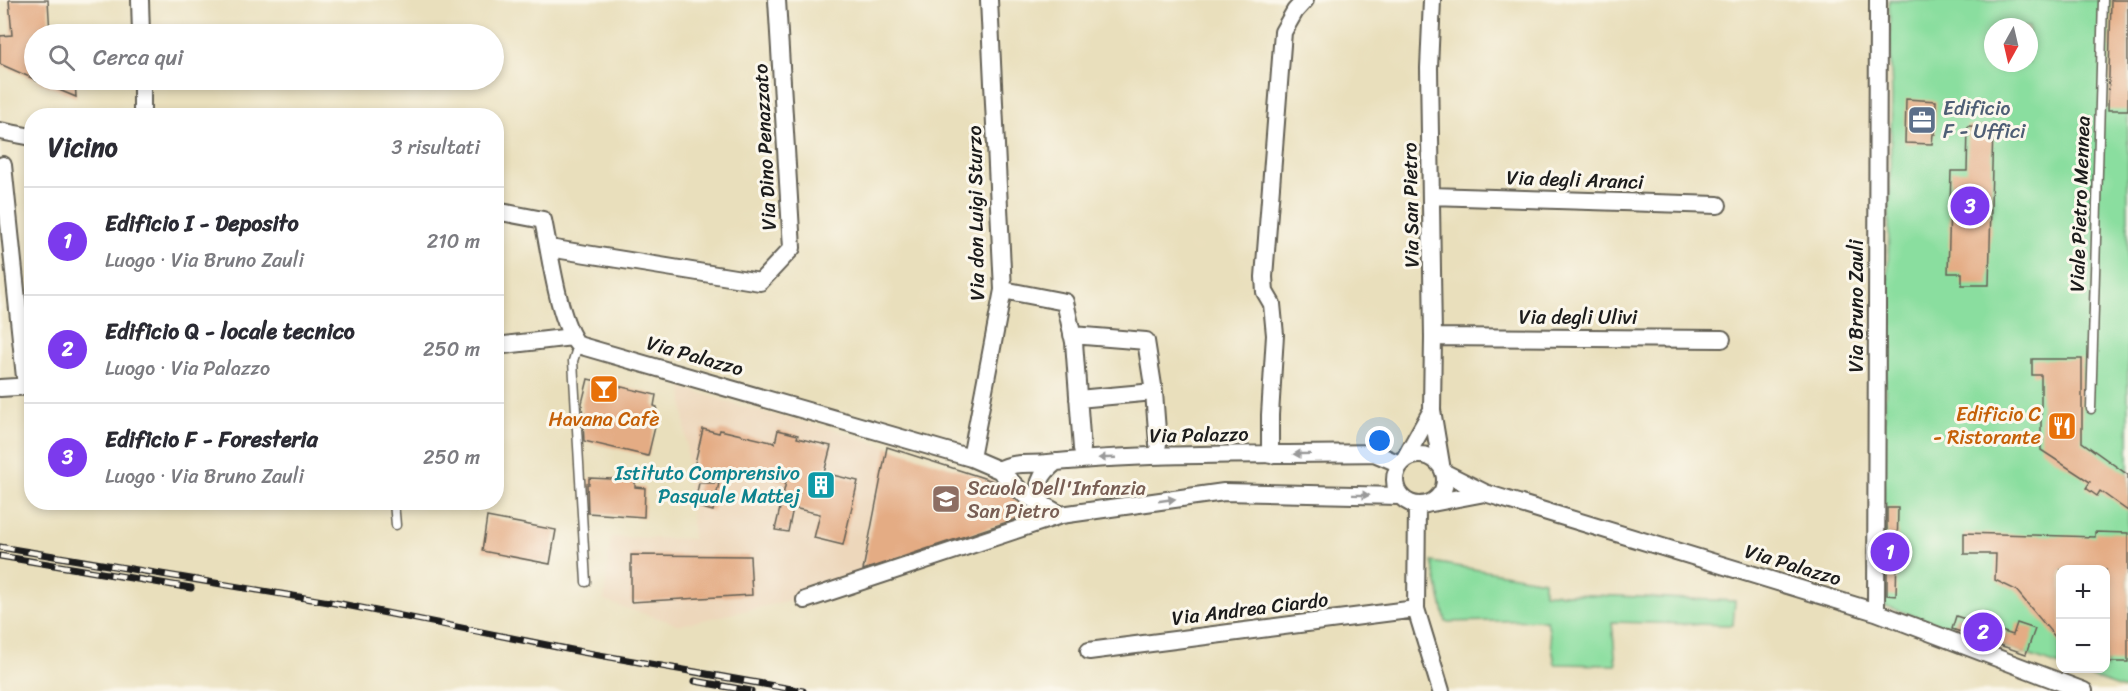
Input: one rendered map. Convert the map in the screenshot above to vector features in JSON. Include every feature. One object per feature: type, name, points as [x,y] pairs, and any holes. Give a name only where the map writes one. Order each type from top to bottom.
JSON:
[{"type":"street","points":[[140,0],[141,24]]},
{"type":"street","name":"Via Dino Penazzato","points":[[549,248],[760,282],[792,248],[777,0]]},
{"type":"street","name":"Via don Luigi Sturzo","points":[[971,458],[1003,290],[989,0]]},
{"type":"street","points":[[1270,455],[1275,335],[1272,304],[1265,292],[1264,277],[1277,101],[1283,32],[1295,11],[1305,0]]},
{"type":"street","name":"Via San Pietro","points":[[1432,0],[1430,68],[1432,410],[1443,469]]},
{"type":"street","name":"Via Bruno Zauli","points":[[1876,612],[1878,0]]},
{"type":"street","points":[[142,90],[142,108]]},
{"type":"street","points":[[0,131],[24,136]]},
{"type":"street","points":[[3,165],[24,344]]},
{"type":"street","name":"Via degli Aranci","points":[[1431,196],[1718,205]]},
{"type":"street","points":[[504,213],[543,220],[561,303],[575,341],[504,345]]},
{"type":"street","points":[[1003,290],[1065,302],[1072,335],[1082,449]]},
{"type":"street","points":[[1072,335],[1146,341],[1154,392],[1158,444]]},
{"type":"street","name":"Via degli Ulivi","points":[[1433,337],[1722,339]]},
{"type":"street","name":"Via Palazzo","points":[[575,341],[971,458],[999,470],[1007,465],[1015,464],[1101,458],[1374,453],[1402,462]]},
{"type":"street","points":[[0,388],[24,386]]},
{"type":"street","points":[[1078,399],[1154,392]]},
{"type":"street","name":"Via San Pietro","points":[[1402,462],[1432,410]]},
{"type":"street","points":[[1423,454],[1434,458],[1443,469],[1444,488],[1441,495],[1424,504],[1405,500],[1400,496],[1395,483],[1395,473],[1402,462],[1411,456],[1423,454]]},
{"type":"street","points":[[1044,506],[1038,483],[1046,470],[1056,462]]},
{"type":"street","name":"Via Palazzo","points":[[1443,469],[1485,493],[1876,612],[2084,691]]},
{"type":"street","points":[[999,470],[1024,494],[1062,515]]},
{"type":"street","points":[[805,600],[1062,515],[1224,492],[1400,496]]},
{"type":"street","name":"Via Palazzo","points":[[1424,504],[1485,493]]},
{"type":"street","points":[[1424,504],[1416,609],[1441,691]]},
{"type":"street","name":"Via Andrea Ciardo","points":[[1089,651],[1416,609]]},
{"type":"lane","name":"Viale Pietro Mennea","points":[[2091,410],[2103,0]]},
{"type":"lane","points":[[575,341],[573,361],[586,582]]},
{"type":"lane","points":[[395,510],[396,525]]},
{"type":"shaded area","points":[[682,387],[743,407],[833,429],[887,447],[863,570],[792,600],[680,625],[604,601],[611,537],[693,539]]},
{"type":"green space","points":[[1889,0],[2128,0],[2128,690],[2079,673],[2110,673],[2110,565],[2056,565],[2056,665],[1880,604],[1892,97]]},
{"type":"green space","points":[[1432,562],[1544,581],[1544,593],[1735,601],[1733,625],[1612,622],[1616,665],[1555,664],[1547,620],[1446,622]]},
{"type":"building","points":[[9,0],[48,0],[49,24],[24,24],[24,75],[0,64],[0,36],[12,35]]},
{"type":"building","points":[[2111,0],[2128,0],[2128,110],[2108,110]]},
{"type":"building","points":[[59,90],[76,90],[76,97]]},
{"type":"building","name":"Edificio F - Uffici","points":[[1906,99],[1936,101],[1935,134],[1933,134],[1932,144],[1905,143]]},
{"type":"building","points":[[1968,126],[1993,127],[1989,285],[1962,285],[1962,273],[1948,273],[1951,171],[1967,171]]},
{"type":"building","name":"Edificio C - Ristorante","points":[[2032,359],[2082,359],[2082,442],[2128,475],[2128,511],[2100,491],[2097,496],[2086,488],[2090,482],[2041,450],[2041,375],[2032,375]]},
{"type":"building","points":[[588,379],[656,395],[654,406],[657,407],[652,426],[655,427],[648,456],[584,441],[582,403]]},
{"type":"building","name":"Istituto Comprensivo Pasquale Mattej","points":[[703,429],[719,433],[720,430],[775,443],[778,430],[798,435],[797,438],[831,446],[824,473],[858,481],[843,545],[814,538],[820,514],[793,508],[788,532],[775,530],[786,482],[732,469],[731,476],[694,467]]},
{"type":"building","name":"Scuola Dell'Infanzia San Pietro","points":[[887,447],[993,481],[1034,513],[863,570]]},
{"type":"building","points":[[589,478],[635,480],[635,487],[645,488],[644,517],[588,513],[587,484],[589,484]]},
{"type":"building","points":[[699,483],[719,483],[713,511],[694,506]]},
{"type":"building","points":[[1887,508],[1898,508],[1896,596],[1887,595]]},
{"type":"building","points":[[487,517],[556,530],[550,564],[482,551]]},
{"type":"building","points":[[2095,532],[2128,533],[2128,662],[2110,662],[2110,565],[2056,565],[2056,638],[2016,590],[1995,580],[1996,554],[1964,554],[1964,533],[2095,537]]},
{"type":"building","points":[[631,555],[750,556],[752,595],[631,602]]},
{"type":"building","points":[[1956,616],[2013,635],[2017,623],[2035,629],[2026,654],[1952,629]]},
{"type":"railway","points":[[0,547],[341,604],[582,652],[803,691]]},
{"type":"railway","points":[[0,556],[191,588]]},
{"type":"railway","points":[[695,681],[751,691]]},
{"type":"place","name":"Edificio F - Uffici","points":[[1922,120]]},
{"type":"place","name":"Edificio F - Foresteria","points":[[1970,206]]},
{"type":"place","name":"Havana Cafè","points":[[604,389]]},
{"type":"place","name":"Edificio C - Ristorante","points":[[2062,426]]},
{"type":"place","name":"Istituto Comprensivo Pasquale Mattej","points":[[821,485]]},
{"type":"place","name":"Scuola Dell'Infanzia San Pietro","points":[[946,499]]},
{"type":"place","name":"Edificio I - Deposito","points":[[1890,552]]},
{"type":"place","name":"Edificio Q - locale tecnico","points":[[1983,632]]}]
